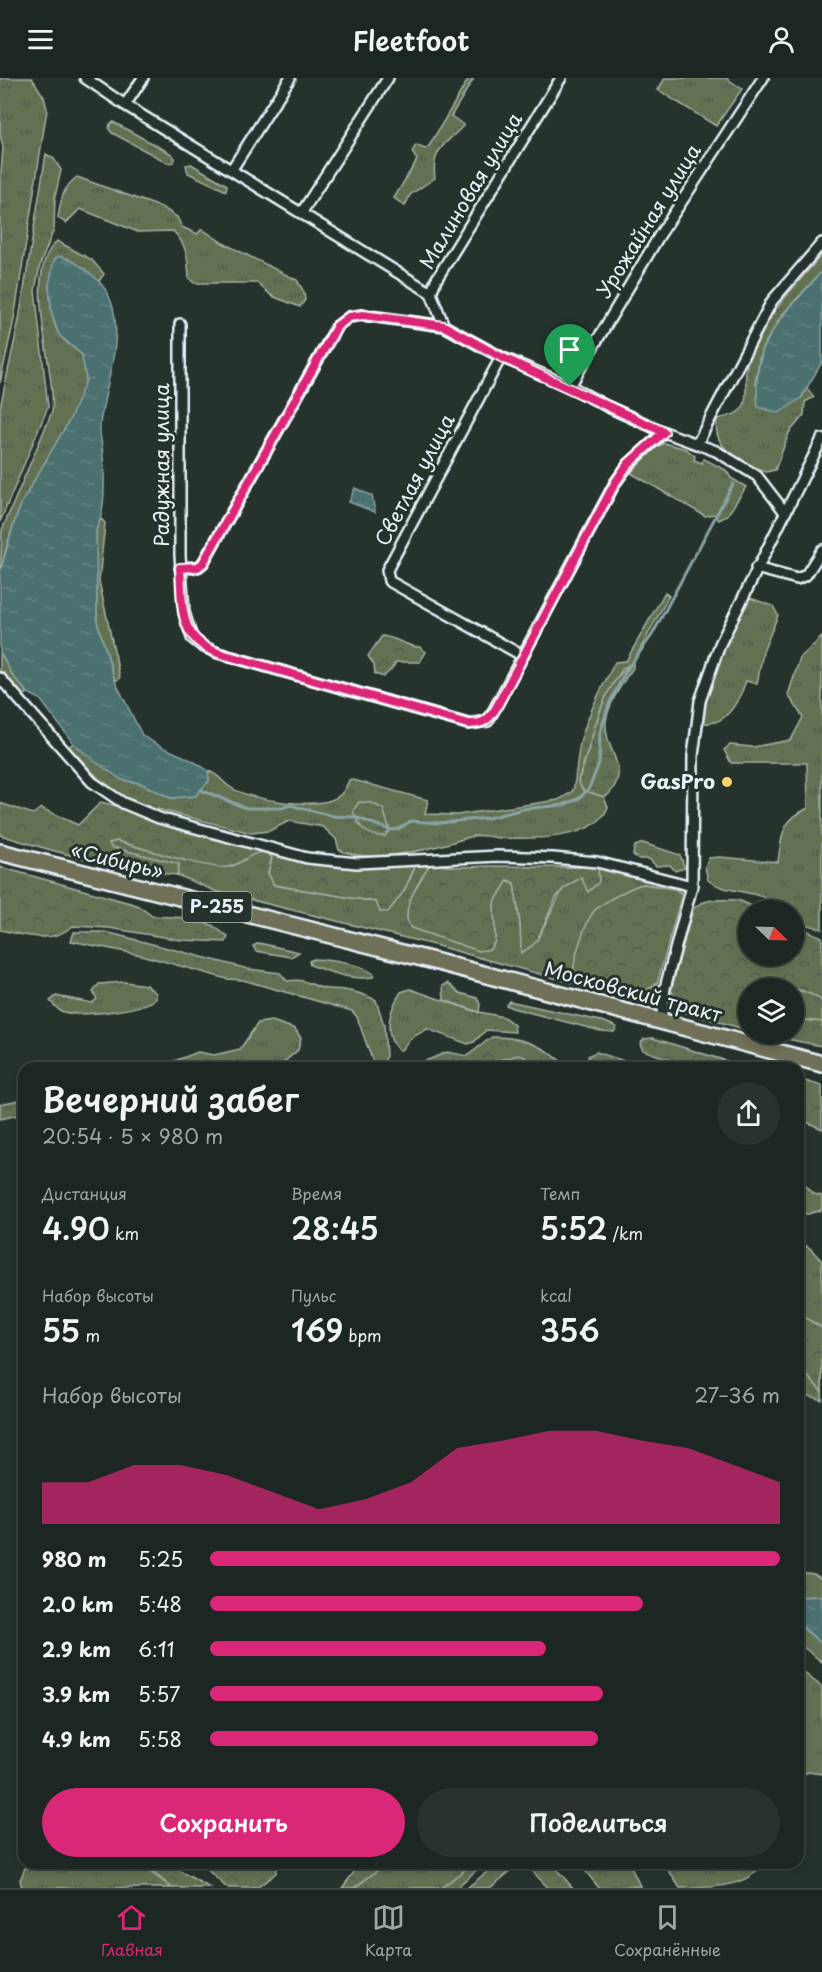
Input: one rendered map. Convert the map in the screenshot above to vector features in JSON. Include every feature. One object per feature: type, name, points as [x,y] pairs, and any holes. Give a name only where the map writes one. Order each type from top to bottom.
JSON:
[{"type":"highway","name":"«Сибирь»","points":[[0,852],[434,961]]},
{"type":"highway","name":"Московский тракт","points":[[434,961],[822,1064]]},
{"type":"street","points":[[85,78],[125,105],[431,292]]},
{"type":"street","points":[[125,105],[143,78]]},
{"type":"street","points":[[232,169],[290,78]]},
{"type":"street","points":[[302,212],[388,78]]},
{"type":"street","name":"Малиновая улица","points":[[444,326],[431,292],[561,78]]},
{"type":"street","name":"Урожайная улица","points":[[570,386],[665,227],[763,78]]},
{"type":"street","points":[[697,444],[772,301],[822,243]]},
{"type":"street","points":[[180,568],[198,567],[207,558],[342,321],[363,315],[444,326],[501,357],[570,386],[664,432],[716,451],[757,476],[784,511]]},
{"type":"street","name":"Радужная улица","points":[[180,324],[180,568],[188,629],[192,638],[202,646],[468,724],[488,721],[615,483],[628,464],[664,432]]},
{"type":"street","name":"Светлая улица","points":[[501,357],[387,570],[387,576],[389,581],[523,656]]},
{"type":"street","points":[[661,1022],[665,988],[692,886],[693,756],[700,701],[720,644],[784,511],[822,440]]},
{"type":"street","points":[[756,568],[792,579],[802,578],[822,550]]},
{"type":"street","points":[[0,678],[92,782],[123,803],[151,815],[307,858],[357,863],[498,856],[553,858],[597,862],[692,886]]},
{"type":"green space","points":[[0,78],[32,78],[44,97],[47,109],[14,319],[0,383],[0,185],[3,147],[0,134]]},
{"type":"green space","points":[[469,78],[474,78],[451,116],[464,125],[438,153],[434,168],[435,178],[410,195],[405,206],[394,198],[417,160],[412,152],[416,145],[425,149],[429,146]]},
{"type":"green space","points":[[665,78],[726,78],[742,89],[716,126],[658,90]]},
{"type":"green space","points":[[113,122],[172,154],[175,158],[173,162],[168,163],[112,133],[109,129]]},
{"type":"green space","points":[[46,154],[54,159],[61,170],[55,197],[54,229],[40,265],[35,290],[48,407],[0,522],[0,408],[19,320]]},
{"type":"green space","points":[[191,164],[227,185],[226,191],[188,173],[186,165]]},
{"type":"green space","points":[[77,177],[163,208],[177,217],[182,227],[197,234],[202,229],[223,243],[297,280],[304,292],[305,300],[300,307],[272,296],[257,283],[194,283],[189,278],[184,247],[173,231],[138,232],[80,209],[66,223],[58,218],[61,200],[65,190]]},
{"type":"green space","points":[[57,241],[92,260],[104,274],[99,281],[67,258],[49,285],[52,315],[57,330],[60,336],[84,358],[85,382],[71,417],[22,503],[12,528],[0,573],[2,530],[52,412],[50,373],[40,299],[41,276],[46,256]]},
{"type":"green space","points":[[822,254],[822,271],[782,315],[761,350],[755,384],[801,398],[807,388],[814,397],[805,402],[804,415],[789,433],[775,470],[766,472],[730,453],[719,439],[716,430],[717,419],[732,415],[744,405],[747,364],[760,333],[779,305]]},
{"type":"green space","points":[[664,443],[686,449],[695,456],[694,460],[702,463],[704,459],[726,470],[731,478],[746,487],[727,516],[719,520],[714,514],[705,516],[631,473],[654,449]]},
{"type":"green space","points":[[101,519],[105,523],[99,581],[120,678],[115,681],[97,622],[96,530]]},
{"type":"green space","points":[[665,592],[669,596],[633,662],[622,669],[600,712],[578,781],[583,790],[604,797],[608,807],[601,818],[590,826],[561,836],[500,838],[476,835],[442,845],[388,856],[353,854],[339,850],[336,839],[323,827],[289,821],[269,831],[251,833],[153,808],[124,797],[99,779],[69,747],[73,743],[122,780],[140,783],[171,798],[195,796],[209,781],[208,771],[239,792],[268,800],[302,803],[331,800],[341,794],[350,779],[428,800],[425,814],[457,815],[558,800],[573,790],[581,739],[610,671],[615,662],[626,661]]},
{"type":"green space","points":[[747,597],[773,606],[778,615],[763,652],[757,684],[746,681],[736,703],[726,716],[712,723],[704,723],[701,721],[713,677]]},
{"type":"green space","points":[[382,636],[420,647],[426,652],[420,662],[396,662],[383,677],[375,674],[374,665],[368,656]]},
{"type":"green space","points":[[822,637],[822,929],[804,924],[804,900],[768,900],[716,885],[708,880],[705,867],[709,858],[720,857],[778,862],[784,829],[792,818],[808,808],[807,763],[731,763],[724,750],[730,745],[753,747],[791,740],[803,717],[788,695],[800,658]]},
{"type":"green space","points":[[0,652],[13,676],[28,693],[21,697],[0,676]]},
{"type":"green space","points":[[633,662],[633,668],[616,694],[607,715],[607,733],[616,760],[618,776],[615,785],[604,797],[583,790],[578,781],[604,701],[611,686]]},
{"type":"green space","points":[[101,802],[326,860],[416,864],[404,891],[388,912],[380,912],[376,902],[274,885],[268,873],[272,858],[267,851],[255,854],[233,866],[219,867],[190,862],[117,841],[109,843],[111,847],[179,864],[177,875],[87,860],[0,835],[0,803],[33,814],[41,808],[78,825]]},
{"type":"green space","points":[[359,802],[372,803],[383,809],[390,830],[385,836],[373,835],[361,827],[353,811]]},
{"type":"green space","points":[[117,841],[198,863],[267,851],[272,858],[268,873],[274,885],[377,902],[380,912],[410,879],[416,864],[429,865],[412,897],[495,941],[494,903],[508,879],[514,883],[523,945],[537,940],[563,889],[598,866],[672,876],[681,883],[682,894],[675,889],[643,884],[574,977],[607,988],[630,992],[650,988],[658,981],[652,997],[641,1002],[434,945],[215,891],[177,875],[179,865],[110,847],[109,843]]},
{"type":"green space","points":[[643,843],[680,855],[685,868],[675,871],[670,865],[656,866],[649,859],[639,859],[633,855],[635,846]]},
{"type":"green space","points":[[429,865],[459,867],[598,866],[599,882],[588,892],[581,877],[563,889],[556,898],[537,940],[521,953],[520,922],[514,883],[508,880],[494,903],[495,941],[490,949],[479,951],[411,928],[407,913],[412,896]]},
{"type":"green space","points":[[0,867],[137,905],[152,916],[188,918],[212,925],[228,937],[226,942],[181,940],[109,928],[73,926],[64,932],[47,937],[0,930]]},
{"type":"green space","points":[[643,884],[675,889],[682,894],[658,981],[650,988],[630,992],[607,988],[574,977],[580,943],[594,911],[617,895]]},
{"type":"green space","points":[[738,900],[738,966],[804,966],[804,929],[822,937],[822,1001],[804,992],[804,978],[738,978],[738,1027],[683,1012],[671,990],[693,909],[708,901]]},
{"type":"green space","points":[[74,932],[106,932],[248,969],[280,973],[287,981],[301,981],[370,997],[376,1000],[384,1025],[385,1062],[373,1062],[357,1017],[352,1011],[243,980],[227,979],[141,955],[71,941]]},
{"type":"green space","points":[[259,943],[299,952],[291,957],[256,951],[253,946]]},
{"type":"green space","points":[[314,959],[353,965],[374,974],[373,977],[365,978],[341,975],[310,965],[309,961]]},
{"type":"green space","points":[[125,982],[146,985],[156,993],[156,999],[124,1009],[81,1014],[61,1011],[50,1001],[56,996],[92,1003],[97,999],[93,992],[99,984]]},
{"type":"green space","points":[[448,983],[460,993],[477,998],[480,1004],[479,1012],[444,1000],[443,986]]},
{"type":"green space","points":[[410,989],[474,1011],[504,1017],[514,1025],[515,1032],[486,1030],[474,1042],[468,1044],[427,1029],[411,1038],[401,1050],[398,1050],[390,1036],[389,1021],[401,992]]},
{"type":"green space","points":[[804,992],[815,995],[822,1001],[822,1022],[804,1020]]},
{"type":"green space","points":[[509,1001],[605,1022],[617,1027],[614,1032],[601,1031],[512,1008],[506,1005]]},
{"type":"green space","points":[[804,1020],[822,1022],[822,1046],[804,1042]]},
{"type":"green space","points":[[272,1021],[295,1029],[301,1038],[298,1050],[284,1062],[172,1062],[198,1052],[214,1055],[240,1049],[258,1023]]},
{"type":"green space","points":[[492,1037],[504,1037],[534,1044],[562,1062],[530,1062],[523,1057],[494,1062],[423,1062],[447,1052],[467,1056]]},
{"type":"green space","points":[[653,1038],[730,1062],[676,1062],[643,1050],[640,1044],[644,1039]]},
{"type":"green space","points":[[596,1052],[625,1062],[589,1062],[588,1056]]},
{"type":"green space","points":[[517,1055],[531,1062],[495,1062]]},
{"type":"green space","points":[[804,1081],[822,1086],[822,1129],[804,1121]]},
{"type":"green space","points":[[18,1100],[18,1115],[0,1119],[0,1104]]},
{"type":"green space","points":[[804,1184],[814,1194],[822,1196],[822,1210],[804,1214]]},
{"type":"green space","points":[[804,1244],[822,1261],[822,1400],[804,1395]]},
{"type":"green space","points":[[804,1317],[822,1328],[822,1392],[804,1372]]},
{"type":"green space","points":[[804,1573],[814,1574],[822,1579],[822,1596],[804,1597]]},
{"type":"green space","points":[[804,1629],[822,1644],[822,1662],[804,1648]]},
{"type":"green space","points":[[804,1673],[822,1687],[822,1774],[808,1772],[804,1774]]},
{"type":"green space","points":[[25,1869],[144,1869],[172,1888],[22,1888],[20,1880]]},
{"type":"green space","points":[[146,1869],[177,1869],[210,1888],[172,1888]]},
{"type":"green space","points":[[206,1869],[276,1869],[276,1873],[257,1888],[227,1888]]},
{"type":"green space","points":[[356,1869],[379,1869],[354,1888],[342,1888]]},
{"type":"green space","points":[[379,1869],[466,1869],[441,1888],[354,1888]]},
{"type":"green space","points":[[466,1869],[478,1869],[456,1888],[441,1888]]},
{"type":"green space","points":[[491,1869],[513,1869],[490,1888],[467,1888]]},
{"type":"green space","points":[[531,1869],[556,1869],[573,1888],[548,1888]]},
{"type":"green space","points":[[584,1869],[632,1869],[640,1886],[599,1888]]},
{"type":"green space","points":[[668,1869],[758,1869],[748,1877],[727,1885],[680,1888]]},
{"type":"water","points":[[58,256],[83,267],[104,288],[113,306],[116,325],[112,366],[100,425],[104,485],[102,513],[96,530],[97,622],[115,681],[142,735],[208,771],[209,781],[195,796],[171,798],[140,783],[122,780],[93,760],[73,743],[40,699],[28,693],[13,676],[0,652],[0,573],[14,523],[23,500],[70,419],[86,380],[82,355],[59,335],[52,315],[49,285],[54,260]]},
{"type":"water","points":[[822,271],[822,362],[801,398],[779,413],[758,407],[759,364],[764,347],[783,317]]},
{"type":"water","points":[[355,488],[372,496],[375,512],[349,502]]},
{"type":"water","points":[[822,1596],[822,1644],[804,1628],[804,1597]]},
{"type":"waterway","points":[[201,790],[246,808],[282,808],[290,805],[332,816],[355,817],[390,830],[398,829],[411,821],[439,823],[488,818],[523,809],[563,805],[578,799],[589,789],[599,763],[600,733],[609,704],[626,671],[652,635],[733,484]]},
{"type":"place","name":"GasPro","points":[[727,782]]},
{"type":"route","points":[[363,315],[444,326],[501,357],[570,386],[606,406],[664,432],[621,473],[488,721],[468,724],[218,653],[195,642],[192,638],[184,612],[180,568],[198,567],[207,558],[337,326],[342,321],[349,317],[363,315]]}]
